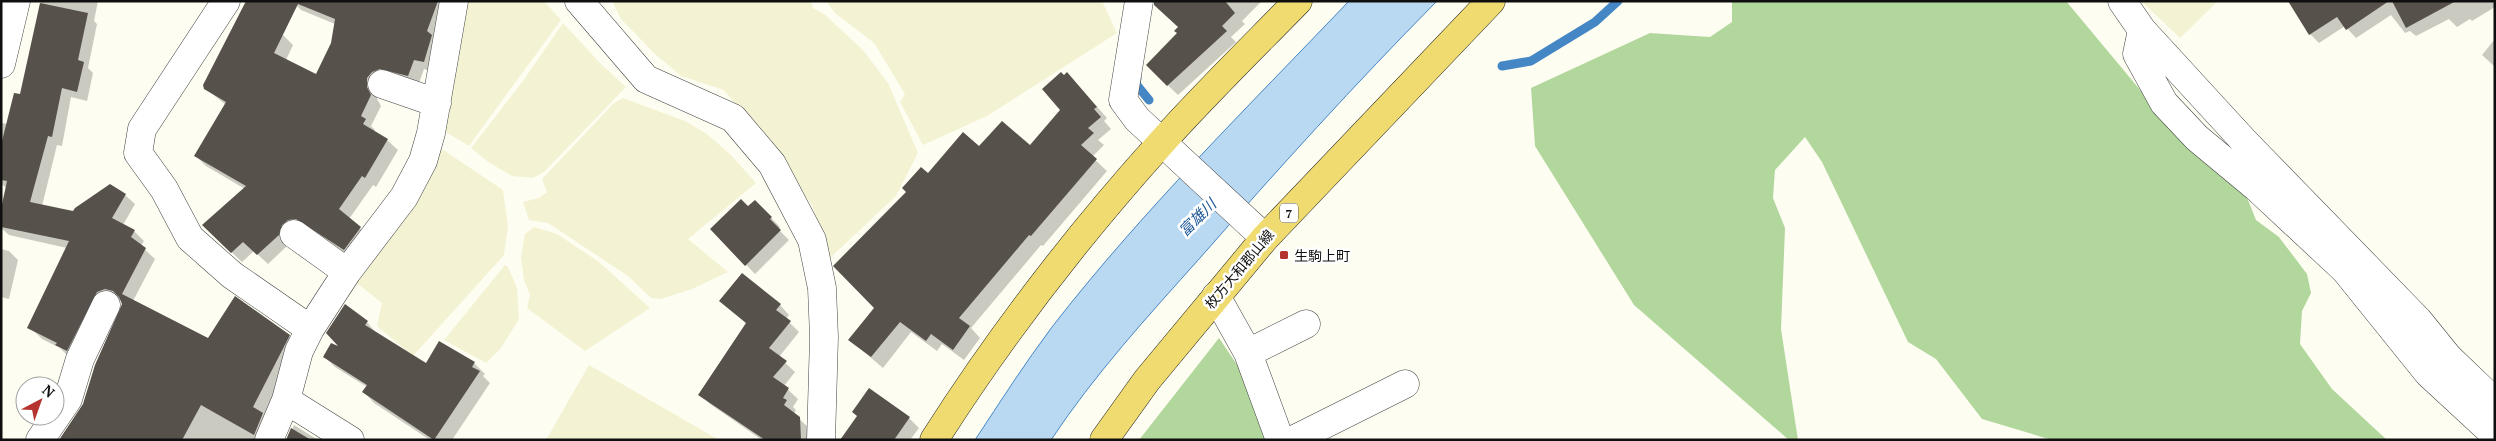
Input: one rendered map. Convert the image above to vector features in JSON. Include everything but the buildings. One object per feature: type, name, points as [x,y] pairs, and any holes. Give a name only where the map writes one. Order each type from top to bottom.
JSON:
[{"type":"main road","points":[[934,440],[975,375],[1044,282],[1116,193],[1162,141],[1298,1]]},
{"type":"main road","name":"枚方大和郡山線","points":[[1104,440],[1147,380],[1265,238],[1491,1]]},
{"type":"street","points":[[1,64],[16,1]]},
{"type":"street","points":[[226,1],[142,130],[138,153],[164,189],[190,238],[232,275],[310,329]]},
{"type":"street","points":[[269,440],[286,400],[299,351],[310,329],[347,272],[404,197],[423,161],[437,103],[454,1]]},
{"type":"street","points":[[579,1],[646,80],[733,118],[772,164],[812,240],[822,288],[824,337],[820,440]]},
{"type":"street","points":[[1139,1],[1123,100],[1137,119],[1265,238]]},
{"type":"street","points":[[2122,1],[2142,30],[2250,147],[2418,320],[2448,357],[2495,402]]},
{"type":"street","points":[[2142,30],[2137,54],[2164,103],[2197,138],[2256,187],[2345,270],[2428,373],[2495,435]]},
{"type":"street","points":[[382,84],[437,103]]},
{"type":"street","points":[[294,234],[347,272]]},
{"type":"street","points":[[1216,296],[1248,353],[1280,440]]},
{"type":"street","points":[[40,440],[68,399],[80,360],[106,305]]},
{"type":"street","points":[[1248,353],[1306,324]]},
{"type":"street","points":[[1294,440],[1405,384]]},
{"type":"street","points":[[286,400],[350,440]]},
{"type":"green space","points":[[468,1],[544,1],[561,20],[469,146],[444,131]]},
{"type":"green space","points":[[612,1],[811,1],[813,8],[824,14],[863,50],[888,83],[918,153],[896,196],[830,258],[812,205],[763,137],[724,90],[681,76],[655,54],[621,19]]},
{"type":"green space","points":[[826,1],[1102,1],[1117,33],[987,116],[923,145],[900,102],[905,94],[874,43],[835,13]]},
{"type":"green space","points":[[1732,1],[2066,1],[2166,121],[2246,195],[2256,220],[2279,237],[2307,274],[2311,293],[2302,311],[2300,344],[2332,389],[2387,440],[2052,440],[1982,419],[1936,359],[1908,342],[1822,162],[1805,137],[1775,170],[1773,198],[1785,228],[1781,329],[1798,440],[1789,440],[1634,305],[1535,146],[1531,88],[1650,33],[1710,37],[1732,22]]},
{"type":"green space","points":[[2141,1],[2218,1],[2180,38]]},
{"type":"green space","points":[[563,23],[601,64],[626,87],[544,172],[533,178],[512,176],[488,162],[471,148],[523,81]]},
{"type":"green space","points":[[623,98],[685,121],[707,134],[731,155],[756,183],[688,239],[728,272],[692,289],[661,299],[651,298],[628,276],[548,223],[529,220],[523,202],[539,198],[547,192],[542,179],[614,103]]},
{"type":"green space","points":[[442,149],[503,190],[508,227],[504,255],[413,356],[377,326],[382,303],[353,280],[432,158]]},
{"type":"green space","points":[[534,227],[557,234],[599,262],[650,308],[585,351],[527,308],[530,295],[524,280],[521,257],[525,234]]},
{"type":"green space","points":[[505,265],[508,267],[517,288],[519,319],[501,348],[486,363],[444,340]]},
{"type":"green space","points":[[1219,338],[1248,381],[1267,440],[1139,440]]},
{"type":"green space","points":[[589,365],[695,426],[719,440],[546,440]]},
{"type":"water","name":"富雄川","points":[[1349,1],[1437,1],[1258,192],[1122,346],[1085,392],[1051,440],[975,440],[1022,369],[1086,284],[1196,160]]},
{"type":"waterway","points":[[1502,66],[1531,61],[1595,22],[1618,1]]},
{"type":"waterway","points":[[1137,78],[1136,84],[1149,100]]},
{"type":"place","name":"生駒上町","points":[[1284,255]]}]
